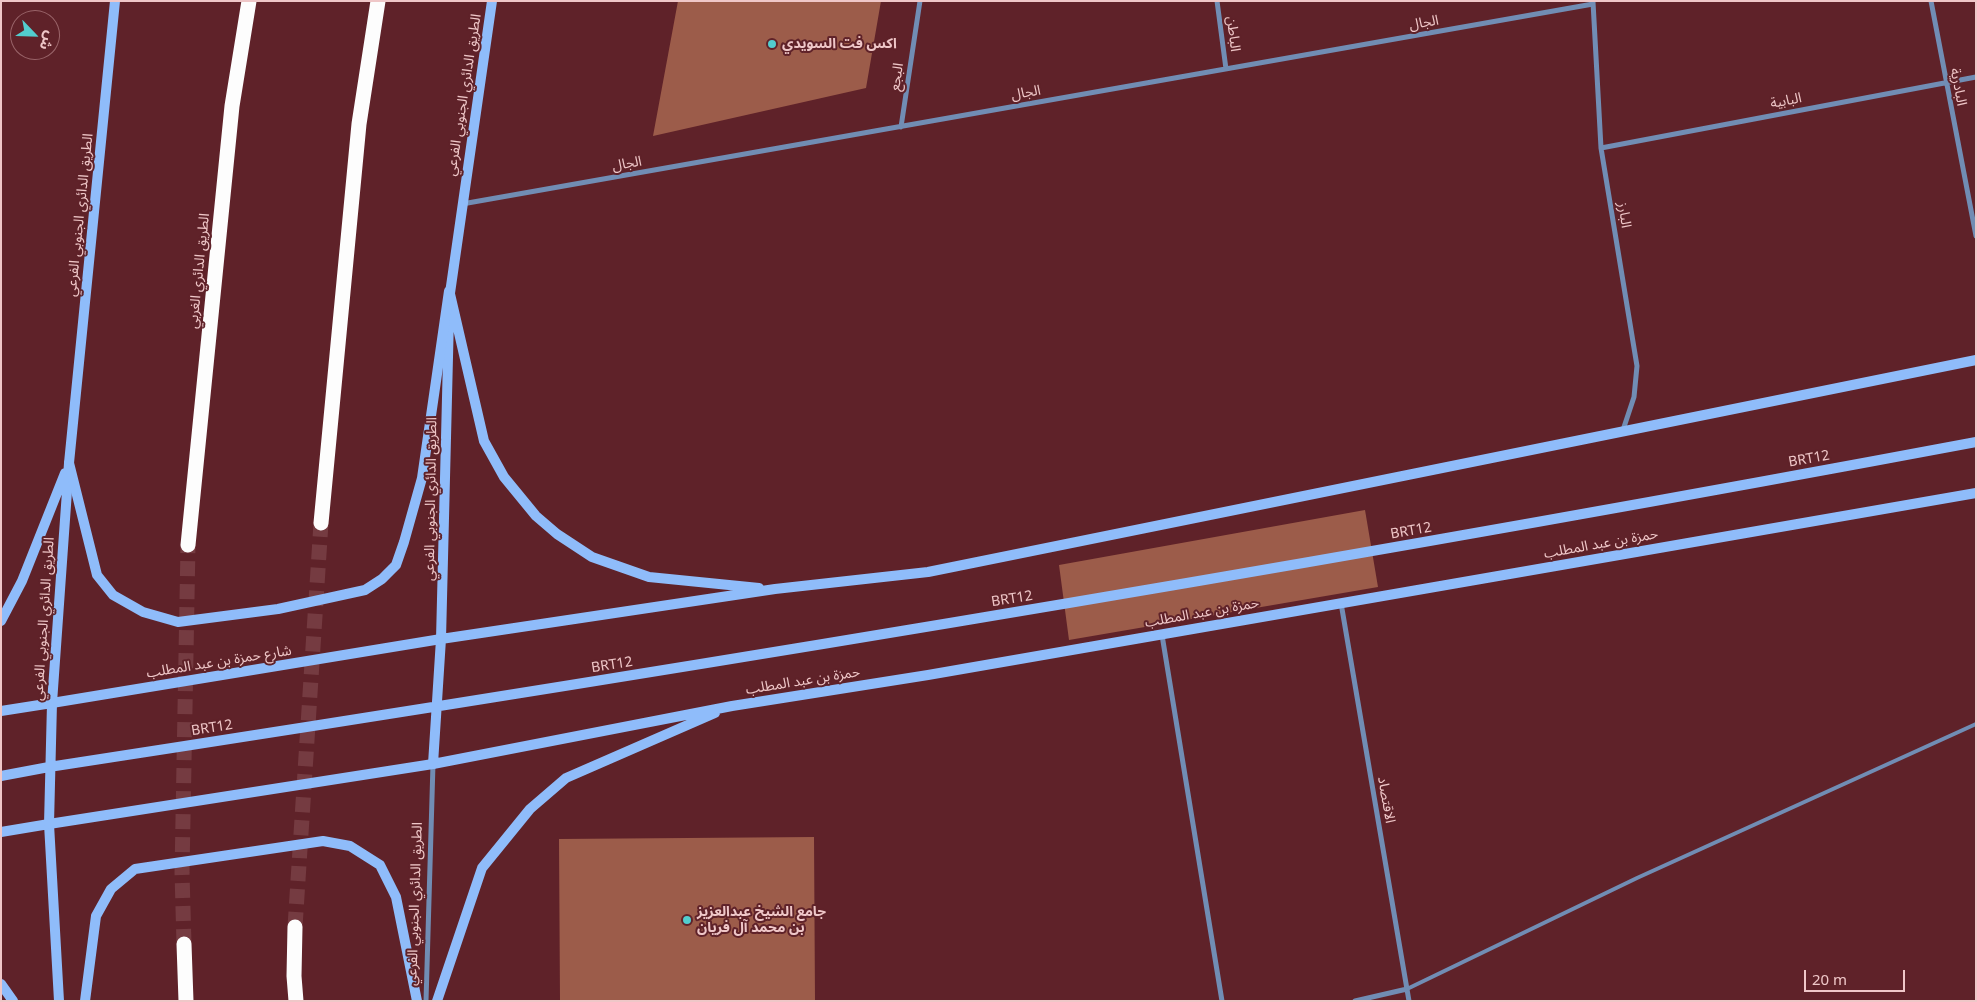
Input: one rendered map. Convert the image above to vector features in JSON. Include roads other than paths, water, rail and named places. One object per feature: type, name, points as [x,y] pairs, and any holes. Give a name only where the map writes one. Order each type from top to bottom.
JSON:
[{"type":"highway","name":"الطريق الدائري الغربي","points":[[188,545],[232,106],[249,1]]},
{"type":"highway","points":[[322,523],[359,124],[378,1]]},
{"type":"highway","points":[[295,927],[294,976],[296,1001]]},
{"type":"highway","points":[[184,944],[186,1001]]},
{"type":"main road","name":"الطريق الدائري الجنوبي الفرعي","points":[[59,1001],[49,824],[52,703],[70,463],[115,1]]},
{"type":"main road","name":"الطريق الدائري الجنوبي الفرعي","points":[[433,764],[441,639],[449,291],[492,1]]},
{"type":"main road","points":[[70,463],[97,574],[113,595],[143,612],[178,622],[278,609],[365,590],[382,579],[396,565],[407,533],[422,478],[449,291]]},
{"type":"main road","points":[[449,291],[484,441],[504,477],[536,516],[557,534],[592,557],[649,577],[775,590]]},
{"type":"main road","points":[[441,639],[775,590],[928,572],[1976,360]]},
{"type":"main road","name":"BRT12","points":[[1,776],[1224,578],[1976,442]]},
{"type":"main road","points":[[1,621],[22,581],[70,463]]},
{"type":"main road","name":"حمزة بن عبد المطلب","points":[[433,764],[732,706],[938,674],[1341,602],[1976,493]]},
{"type":"main road","name":"شارع حمزة بن عبد المطلب","points":[[1,712],[441,639]]},
{"type":"main road","points":[[437,1001],[482,868],[530,809],[566,778],[732,706]]},
{"type":"main road","points":[[1,832],[433,764]]},
{"type":"main road","name":"BRT12","points":[[1,772],[49,767]]},
{"type":"main road","points":[[85,1001],[96,916],[111,889],[135,869],[323,841],[350,846],[380,865],[396,897],[417,1001]]},
{"type":"main road","points":[[1,984],[12,1001]]},
{"type":"street","name":"البجع","points":[[901,127],[920,1]]},
{"type":"street","name":"الباطن","points":[[1217,1],[1226,69]]},
{"type":"street","name":"البادرية","points":[[1931,1],[1976,236]]},
{"type":"street","name":"الجال","points":[[462,204],[1593,3]]},
{"type":"street","name":"البارز","points":[[1593,3],[1601,148],[1637,366],[1634,396],[1623,430]]},
{"type":"street","name":"البابية","points":[[1601,148],[1976,77]]},
{"type":"street","name":"الاقتصاد","points":[[1341,602],[1409,1001]]},
{"type":"street","points":[[1162,634],[1222,1001]]},
{"type":"street","name":"الطريق الدائري الجنوبي الفرعي","points":[[426,1001],[433,764]]},
{"type":"street","points":[[1355,1001],[1407,989]]},
{"type":"lane","points":[[1407,989],[1637,878],[1976,724]]},
{"type":"tunnel","points":[[295,927],[321,523]]},
{"type":"tunnel","points":[[184,944],[182,873],[188,545]]},
{"type":"place","name":"اكس فت السويدي","points":[[772,44]]},
{"type":"place","name":"جامع الشيخ عبدالعزيز بن محمد آل فريان","points":[[687,920]]}]
